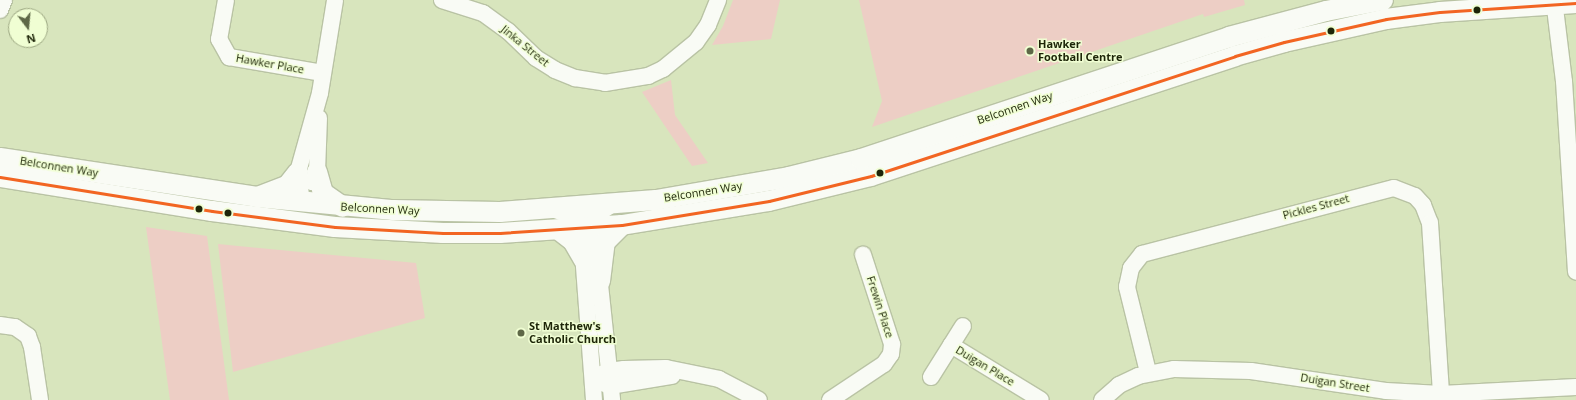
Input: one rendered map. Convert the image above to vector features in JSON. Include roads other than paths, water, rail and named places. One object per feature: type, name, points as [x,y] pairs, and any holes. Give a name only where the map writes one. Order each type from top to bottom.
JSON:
[{"type":"main road","name":"Belconnen Way","points":[[0,177],[265,219],[335,227],[443,233],[559,230],[622,225],[710,202],[789,177],[914,142],[1229,37],[1311,15],[1383,0]]},
{"type":"main road","name":"Belconnen Way","points":[[0,158],[257,197],[343,207],[443,212],[550,209],[613,204],[710,202],[821,190],[921,161],[1234,56],[1386,19],[1477,8],[1563,2]]},
{"type":"main road","points":[[1229,37],[1234,56]]},
{"type":"main road","points":[[914,142],[921,161]]},
{"type":"main road","points":[[257,197],[288,185],[308,172],[323,193],[343,207]]},
{"type":"main road","points":[[265,219],[289,214],[302,202],[309,214],[335,227]]},
{"type":"main road","points":[[600,281],[605,242],[622,225]]},
{"type":"main road","points":[[559,230],[573,241],[584,260]]},
{"type":"street","points":[[0,10],[4,0]]},
{"type":"street","name":"Hawker Place","points":[[226,0],[219,39],[220,45],[229,57],[323,73]]},
{"type":"street","points":[[302,202],[335,0]]},
{"type":"street","name":"Jinka Street","points":[[442,0],[483,13],[508,31],[536,58],[555,70],[575,78],[605,83],[648,76],[663,69],[696,42],[708,25],[718,0]]},
{"type":"street","points":[[1563,2],[1564,81],[1572,164],[1576,272]]},
{"type":"street","name":"Pickles Street","points":[[1148,372],[1127,287],[1131,268],[1142,254],[1394,188],[1415,196],[1423,205],[1430,223],[1441,394]]},
{"type":"street","points":[[594,400],[582,239],[599,213],[613,204]]},
{"type":"street","points":[[550,209],[571,214],[589,227],[595,237],[610,385]]},
{"type":"street","name":"Frewin Place","points":[[830,400],[884,364],[891,354],[892,344],[863,256]]},
{"type":"street","points":[[0,325],[16,327],[28,336],[32,347],[40,400]]},
{"type":"street","name":"Duigan Place","points":[[931,377],[963,326]]},
{"type":"street","name":"Duigan Place","points":[[951,345],[1041,400]]},
{"type":"street","name":"Duigan Street","points":[[1102,400],[1119,385],[1148,372],[1174,370],[1252,371],[1386,391],[1441,394],[1576,387]]},
{"type":"street","points":[[593,378],[610,385],[687,373],[719,379],[760,400]]},
{"type":"place","name":"Hawker Football Centre","points":[[1030,51]]},
{"type":"place","name":"St Matthew's Catholic Church","points":[[521,333]]}]
